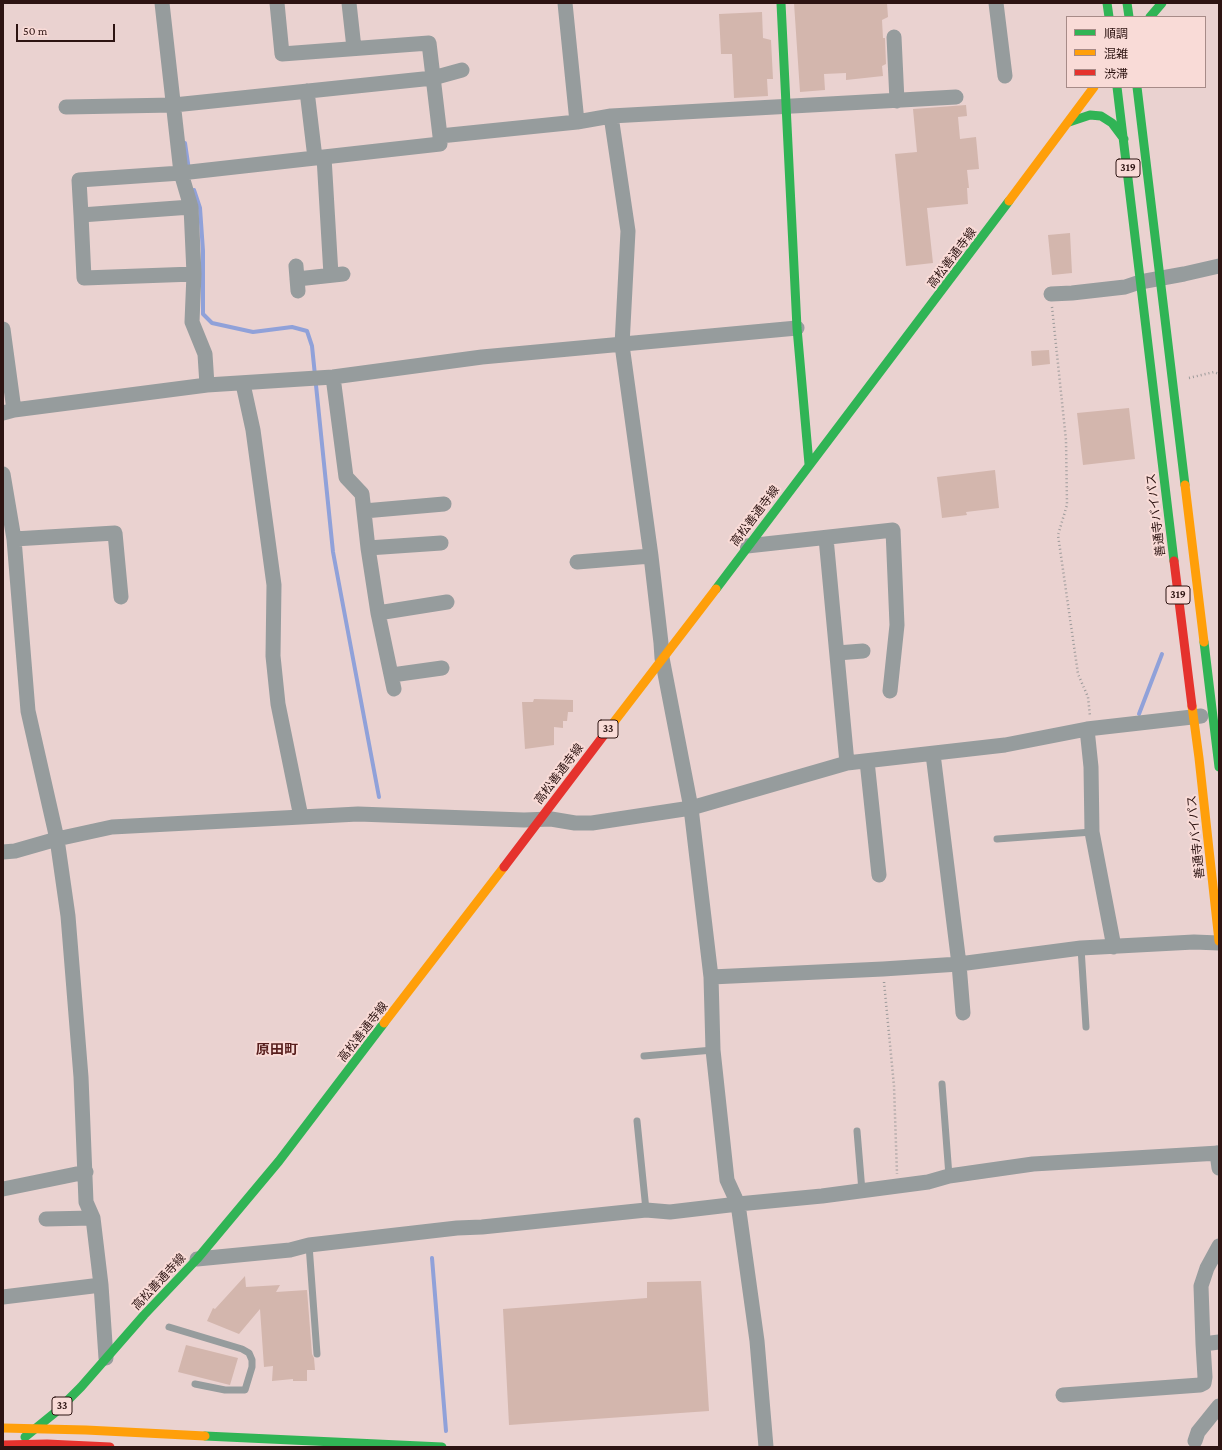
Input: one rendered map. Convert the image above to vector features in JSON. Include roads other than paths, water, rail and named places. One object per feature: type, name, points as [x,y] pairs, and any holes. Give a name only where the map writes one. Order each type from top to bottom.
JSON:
[{"type":"main road","points":[[781,3],[797,328],[809,464]]},
{"type":"main road","points":[[1107,3],[1109,16]]},
{"type":"main road","points":[[1127,3],[1129,16]]},
{"type":"main road","points":[[1151,16],[1162,3]]},
{"type":"main road","name":"高松善通寺線","points":[[11,1447],[22,1440],[57,1411],[80,1387],[197,1259],[279,1161],[718,586],[809,464],[932,305],[1093,88]]},
{"type":"main road","name":"善通寺バイパス","points":[[1117,88],[1199,758],[1219,942]]},
{"type":"main road","name":"319","points":[[1138,88],[1216,714],[1219,767]]},
{"type":"main road","points":[[1069,122],[1090,115],[1101,116],[1112,123],[1124,139]]},
{"type":"main road","points":[[72,1412],[80,1387]]},
{"type":"main road","points":[[77,1423],[86,1430]]},
{"type":"main road","points":[[3,1428],[86,1430],[442,1447]]},
{"type":"main road","points":[[14,1447],[22,1440]]},
{"type":"main road","points":[[3,1445],[47,1444],[110,1447]]},
{"type":"street","points":[[162,3],[182,173],[191,208],[194,274],[192,322],[205,354],[208,385]]},
{"type":"street","points":[[194,274],[84,278],[79,180],[182,173],[440,144],[429,43],[282,54],[277,3]]},
{"type":"street","points":[[349,3],[354,48]]},
{"type":"street","points":[[565,3],[577,122]]},
{"type":"street","points":[[996,3],[1006,76]]},
{"type":"street","points":[[894,37],[898,101]]},
{"type":"street","points":[[66,107],[174,105],[433,78],[462,70]]},
{"type":"street","points":[[297,279],[337,274],[319,158],[306,91]]},
{"type":"street","points":[[440,136],[577,122],[611,116],[956,97]]},
{"type":"street","points":[[611,116],[628,231],[622,345],[651,556],[662,644],[662,658],[690,808],[711,977],[713,1050],[727,1180],[738,1204],[757,1341],[766,1447]]},
{"type":"street","points":[[81,215],[191,208]]},
{"type":"street","points":[[1051,294],[1125,287],[1140,282],[1219,266]]},
{"type":"street","points":[[3,329],[8,411],[208,385],[243,384],[333,377],[482,357],[797,328]]},
{"type":"street","points":[[333,377],[346,477],[362,494],[368,548],[378,613],[393,682],[442,668]]},
{"type":"street","points":[[243,384],[253,430],[274,585],[273,656],[278,704],[301,817]]},
{"type":"street","points":[[3,474],[14,539],[28,711],[56,839],[68,916],[81,1077],[86,1202],[93,1218],[101,1285],[106,1358]]},
{"type":"street","points":[[364,511],[444,504]]},
{"type":"street","points":[[747,546],[893,530],[896,625],[890,691]]},
{"type":"street","points":[[14,539],[115,533],[121,597]]},
{"type":"street","points":[[826,538],[848,763]]},
{"type":"street","points":[[368,548],[441,543]]},
{"type":"street","points":[[577,562],[651,556]]},
{"type":"street","points":[[378,613],[446,602]]},
{"type":"street","points":[[837,653],[863,651]]},
{"type":"street","points":[[3,852],[15,851],[56,839],[112,827],[358,814],[558,820],[575,823],[592,823],[690,808],[848,763],[1005,745],[1089,729],[1193,718],[1216,714]]},
{"type":"street","points":[[1089,729],[1092,832],[1114,946]]},
{"type":"street","points":[[933,754],[959,964],[963,1013]]},
{"type":"street","points":[[867,761],[878,875]]},
{"type":"street","points":[[711,977],[959,964],[1081,948],[1219,942]]},
{"type":"street","points":[[197,1259],[290,1250],[309,1245],[457,1228],[482,1227],[646,1210],[670,1212],[822,1196],[928,1182],[949,1176],[1033,1164],[1095,1159],[1218,1153],[1219,1168]]},
{"type":"street","points":[[3,1189],[86,1172]]},
{"type":"street","points":[[46,1219],[93,1218]]},
{"type":"street","points":[[1063,1395],[1200,1385],[1204,1383],[1201,1286],[1207,1268],[1219,1246]]},
{"type":"street","points":[[3,1297],[101,1285]]},
{"type":"street","points":[[1203,1344],[1219,1342]]},
{"type":"street","points":[[1195,1441],[1198,1432],[1219,1406]]},
{"type":"lane","points":[[997,839],[1092,832]]},
{"type":"lane","points":[[1081,948],[1086,1027]]},
{"type":"lane","points":[[644,1056],[713,1050]]},
{"type":"lane","points":[[942,1084],[949,1176]]},
{"type":"lane","points":[[638,1121],[646,1210]]},
{"type":"lane","points":[[857,1131],[862,1191]]},
{"type":"lane","points":[[309,1245],[317,1354]]},
{"type":"lane","points":[[170,1328],[242,1349],[249,1353],[252,1360],[252,1367],[245,1390],[224,1390],[195,1384]]},
{"type":"waterway","points":[[185,143],[189,170]]},
{"type":"waterway","points":[[194,190],[200,208],[203,251],[203,314],[212,323],[253,332],[292,327],[307,331],[312,346],[333,552],[379,797]]},
{"type":"waterway","points":[[1139,714],[1162,654]]},
{"type":"waterway","points":[[432,1258],[446,1431]]},
{"type":"district","name":"原田町","points":[[277,1050]]}]
